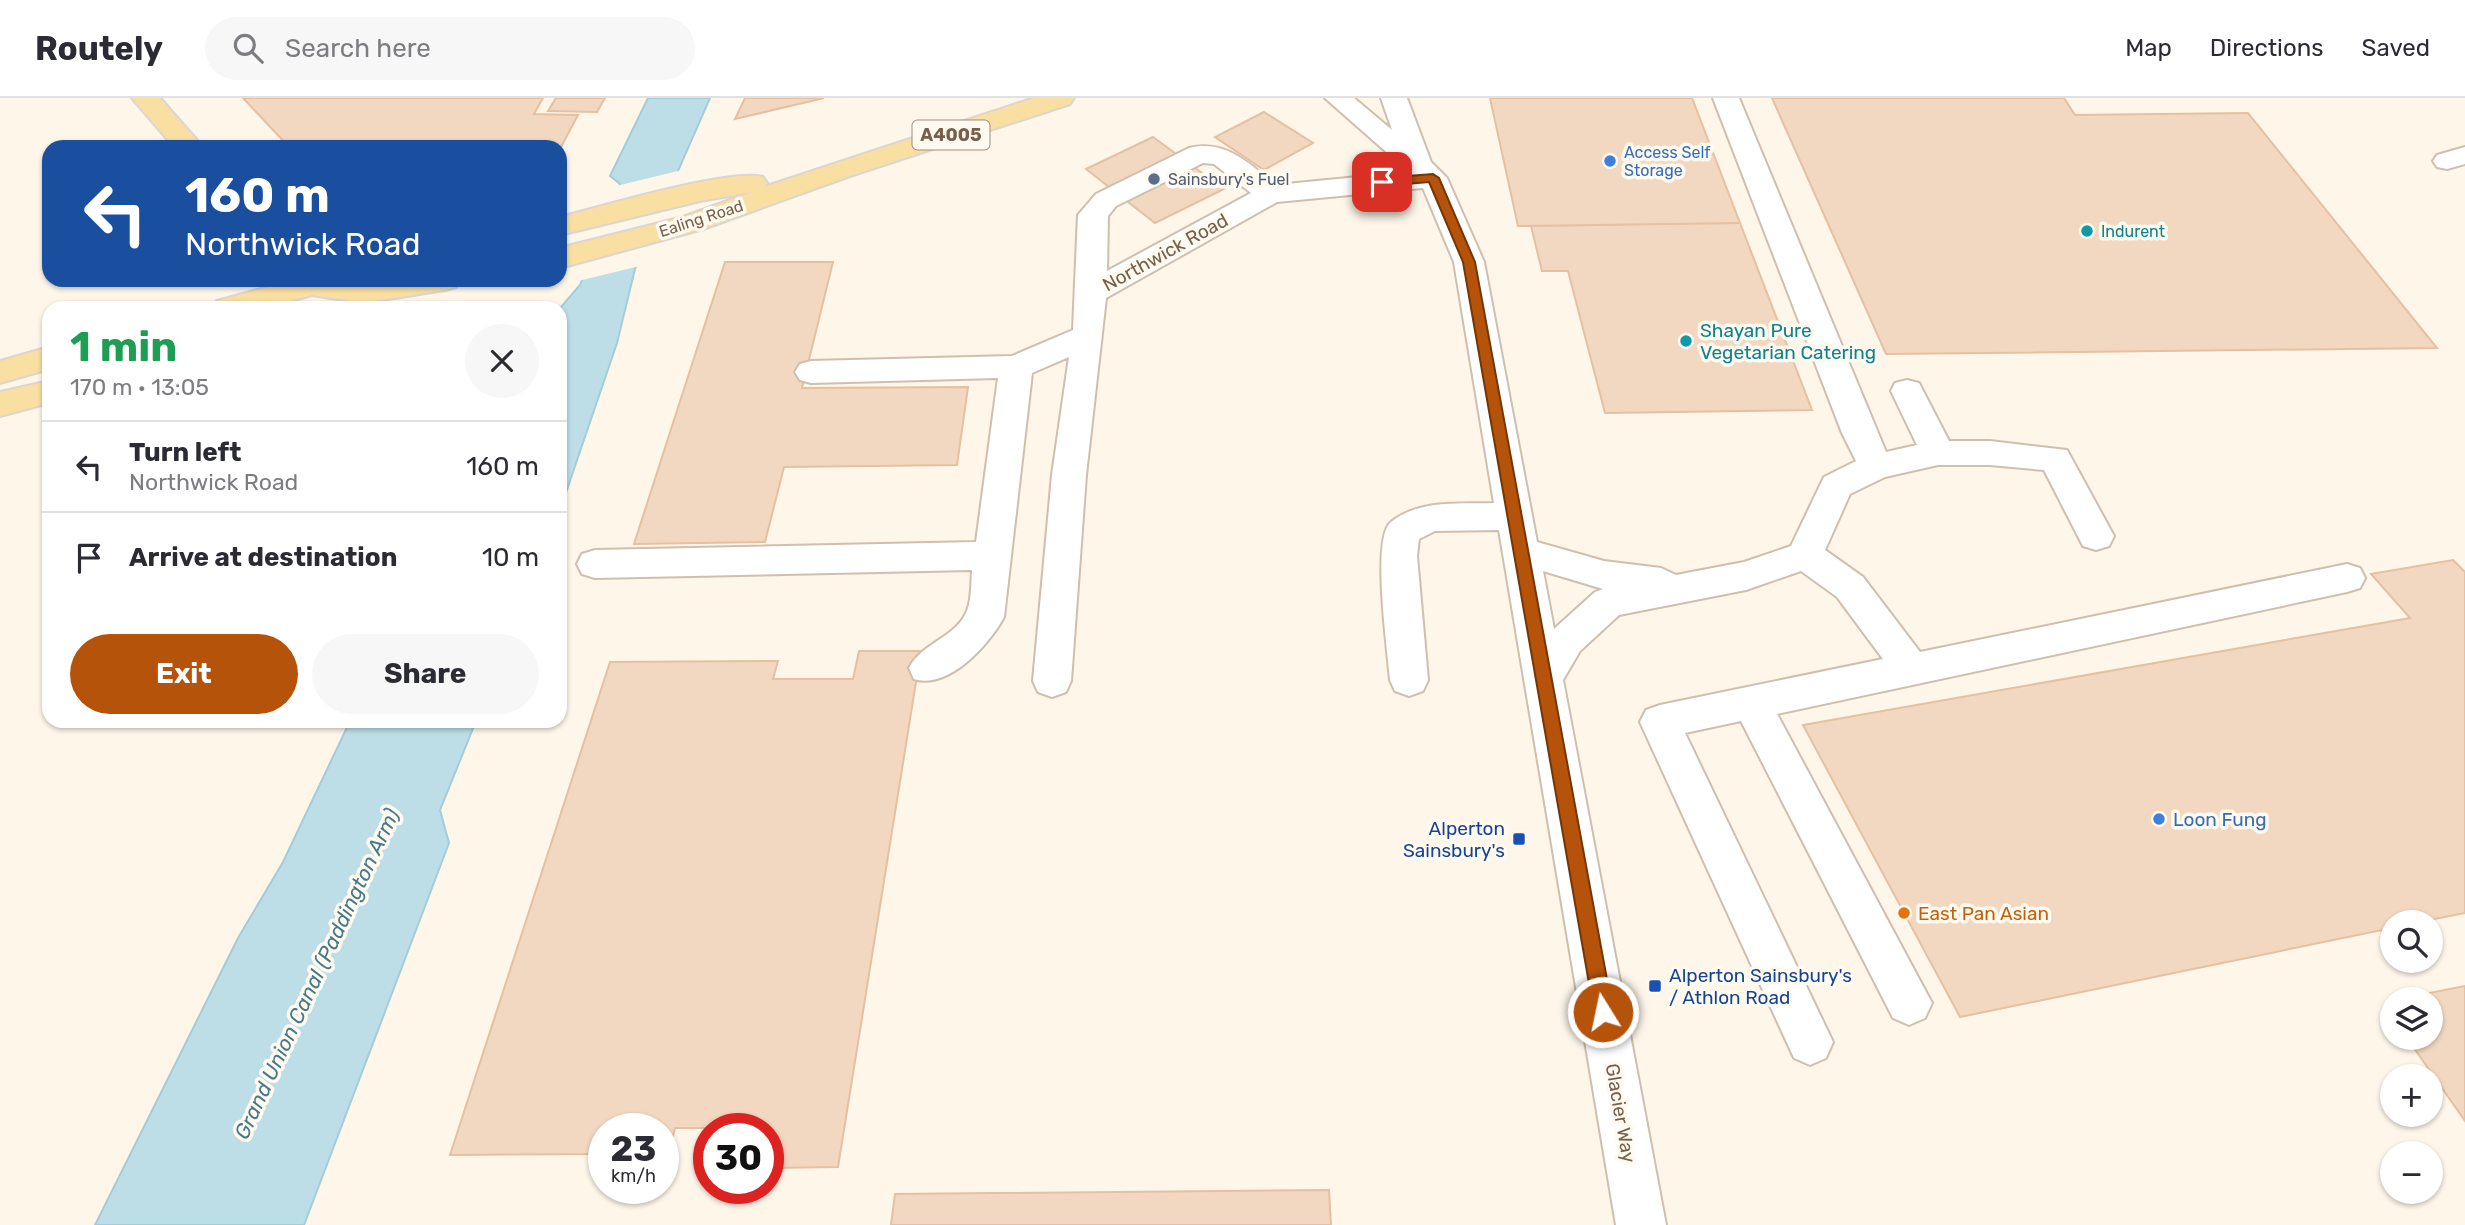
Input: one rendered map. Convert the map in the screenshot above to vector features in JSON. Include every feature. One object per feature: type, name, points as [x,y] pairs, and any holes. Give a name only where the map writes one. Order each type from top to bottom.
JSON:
[{"type":"main road","points":[[145,98],[183,140]]},
{"type":"main road","name":"Ealing Road","points":[[567,256],[693,223],[839,170],[1061,98]]},
{"type":"main road","name":"Ealing Road","points":[[573,223],[700,192],[839,170]]},
{"type":"main road","points":[[260,301],[318,288],[363,293],[401,287]]},
{"type":"main road","points":[[393,301],[440,287]]},
{"type":"main road","points":[[0,372],[42,360]]},
{"type":"main road","points":[[0,404],[42,394]]},
{"type":"street","name":"Glacier Way","points":[[1320,98],[1348,106],[1427,172],[1469,262],[1523,552],[1641,1225]]},
{"type":"street","points":[[1394,98],[1427,172]]},
{"type":"street","points":[[1726,98],[1859,433],[1876,466]]},
{"type":"street","points":[[1091,293],[1093,215],[1105,200],[1199,154],[1222,156],[1270,194]]},
{"type":"street","name":"Northwick Road","points":[[1052,681],[1069,475],[1088,336],[1091,293],[1270,194],[1427,172]]},
{"type":"street","points":[[811,372],[1016,367],[1088,336]]},
{"type":"street","points":[[928,668],[970,637],[985,617],[1016,367]]},
{"type":"street","points":[[1907,391],[1938,453]]},
{"type":"street","points":[[1545,677],[1567,640],[1608,602],[1746,576],[1805,555],[1836,486],[1876,466],[1938,453],[1990,453],[2070,459],[2096,536]]},
{"type":"street","points":[[1409,680],[1399,556],[1402,533],[1430,518],[1516,516]]},
{"type":"street","points":[[1523,552],[1604,575],[1693,586]]},
{"type":"street","points":[[1805,555],[1850,587],[1913,671]]},
{"type":"street","points":[[596,564],[992,556]]},
{"type":"street","points":[[1810,1042],[1660,722],[2347,578]]},
{"type":"street","points":[[1751,703],[1909,1003]]},
{"type":"water","points":[[648,98],[710,98],[635,269],[617,343],[567,489],[566,301],[580,285],[620,184],[610,176]]},
{"type":"water","name":"Grand Union Canal (Paddington Arm)","points":[[347,728],[473,728],[440,810],[449,843],[304,1225],[95,1225],[238,938],[283,862]]},
{"type":"pier","points":[[682,170],[640,266],[578,281],[616,186]]},
{"type":"building","points":[[243,98],[543,98],[534,114],[578,115],[565,140],[282,140]]},
{"type":"building","points":[[556,98],[605,98],[597,112],[548,111]]},
{"type":"building","points":[[745,98],[824,98],[735,119]]},
{"type":"building","name":"Access Self Storage","points":[[1490,98],[1692,98],[1740,223],[1518,226]]},
{"type":"building","name":"Indurent","points":[[1772,98],[2064,98],[2075,115],[2248,113],[2437,348],[1886,354]]},
{"type":"building","points":[[1264,112],[1313,143],[1264,170],[1215,137]]},
{"type":"building","name":"Sainsbury's Fuel","points":[[1153,137],[1224,189],[1155,223],[1086,169]]},
{"type":"building","name":"Shayan Pure Vegetarian Catering","points":[[1740,223],[1812,410],[1605,413],[1568,271],[1542,271],[1531,226]]},
{"type":"building","points":[[725,262],[833,262],[802,388],[968,387],[957,465],[784,467],[765,542],[634,544]]},
{"type":"building","name":"Loon Fung","points":[[2453,560],[2465,572],[2465,913],[2443,917],[2443,910],[2380,910],[2380,930],[1960,1017],[1803,725],[2410,618],[2371,574]]},
{"type":"building","points":[[859,651],[921,651],[838,1167],[784,1168],[784,1113],[693,1113],[693,1128],[679,1128],[679,1113],[588,1113],[588,1154],[450,1155],[610,662],[778,661],[773,679],[853,679]]},
{"type":"building","points":[[2465,986],[2465,1121],[2443,1090],[2443,1064],[2425,1064],[2415,1050],[2443,1050],[2443,990]]},
{"type":"building","points":[[1329,1190],[1331,1225],[891,1225],[895,1194]]},
{"type":"place","name":"Access Self Storage","points":[[1610,161]]},
{"type":"place","name":"Sainsbury's Fuel","points":[[1154,179]]},
{"type":"place","name":"Indurent","points":[[2087,231]]},
{"type":"place","name":"Shayan Pure Vegetarian Catering","points":[[1686,341]]},
{"type":"place","name":"Loon Fung","points":[[2159,819]]},
{"type":"place","name":"Alperton Sainsbury's","points":[[1519,839]]},
{"type":"place","name":"East Pan Asian","points":[[1904,913]]},
{"type":"place","name":"Alperton Sainsbury's / Athlon Road","points":[[1655,986]]},
{"type":"route","points":[[1382,182],[1433,178],[1469,262],[1523,552],[1603,1012]]}]
